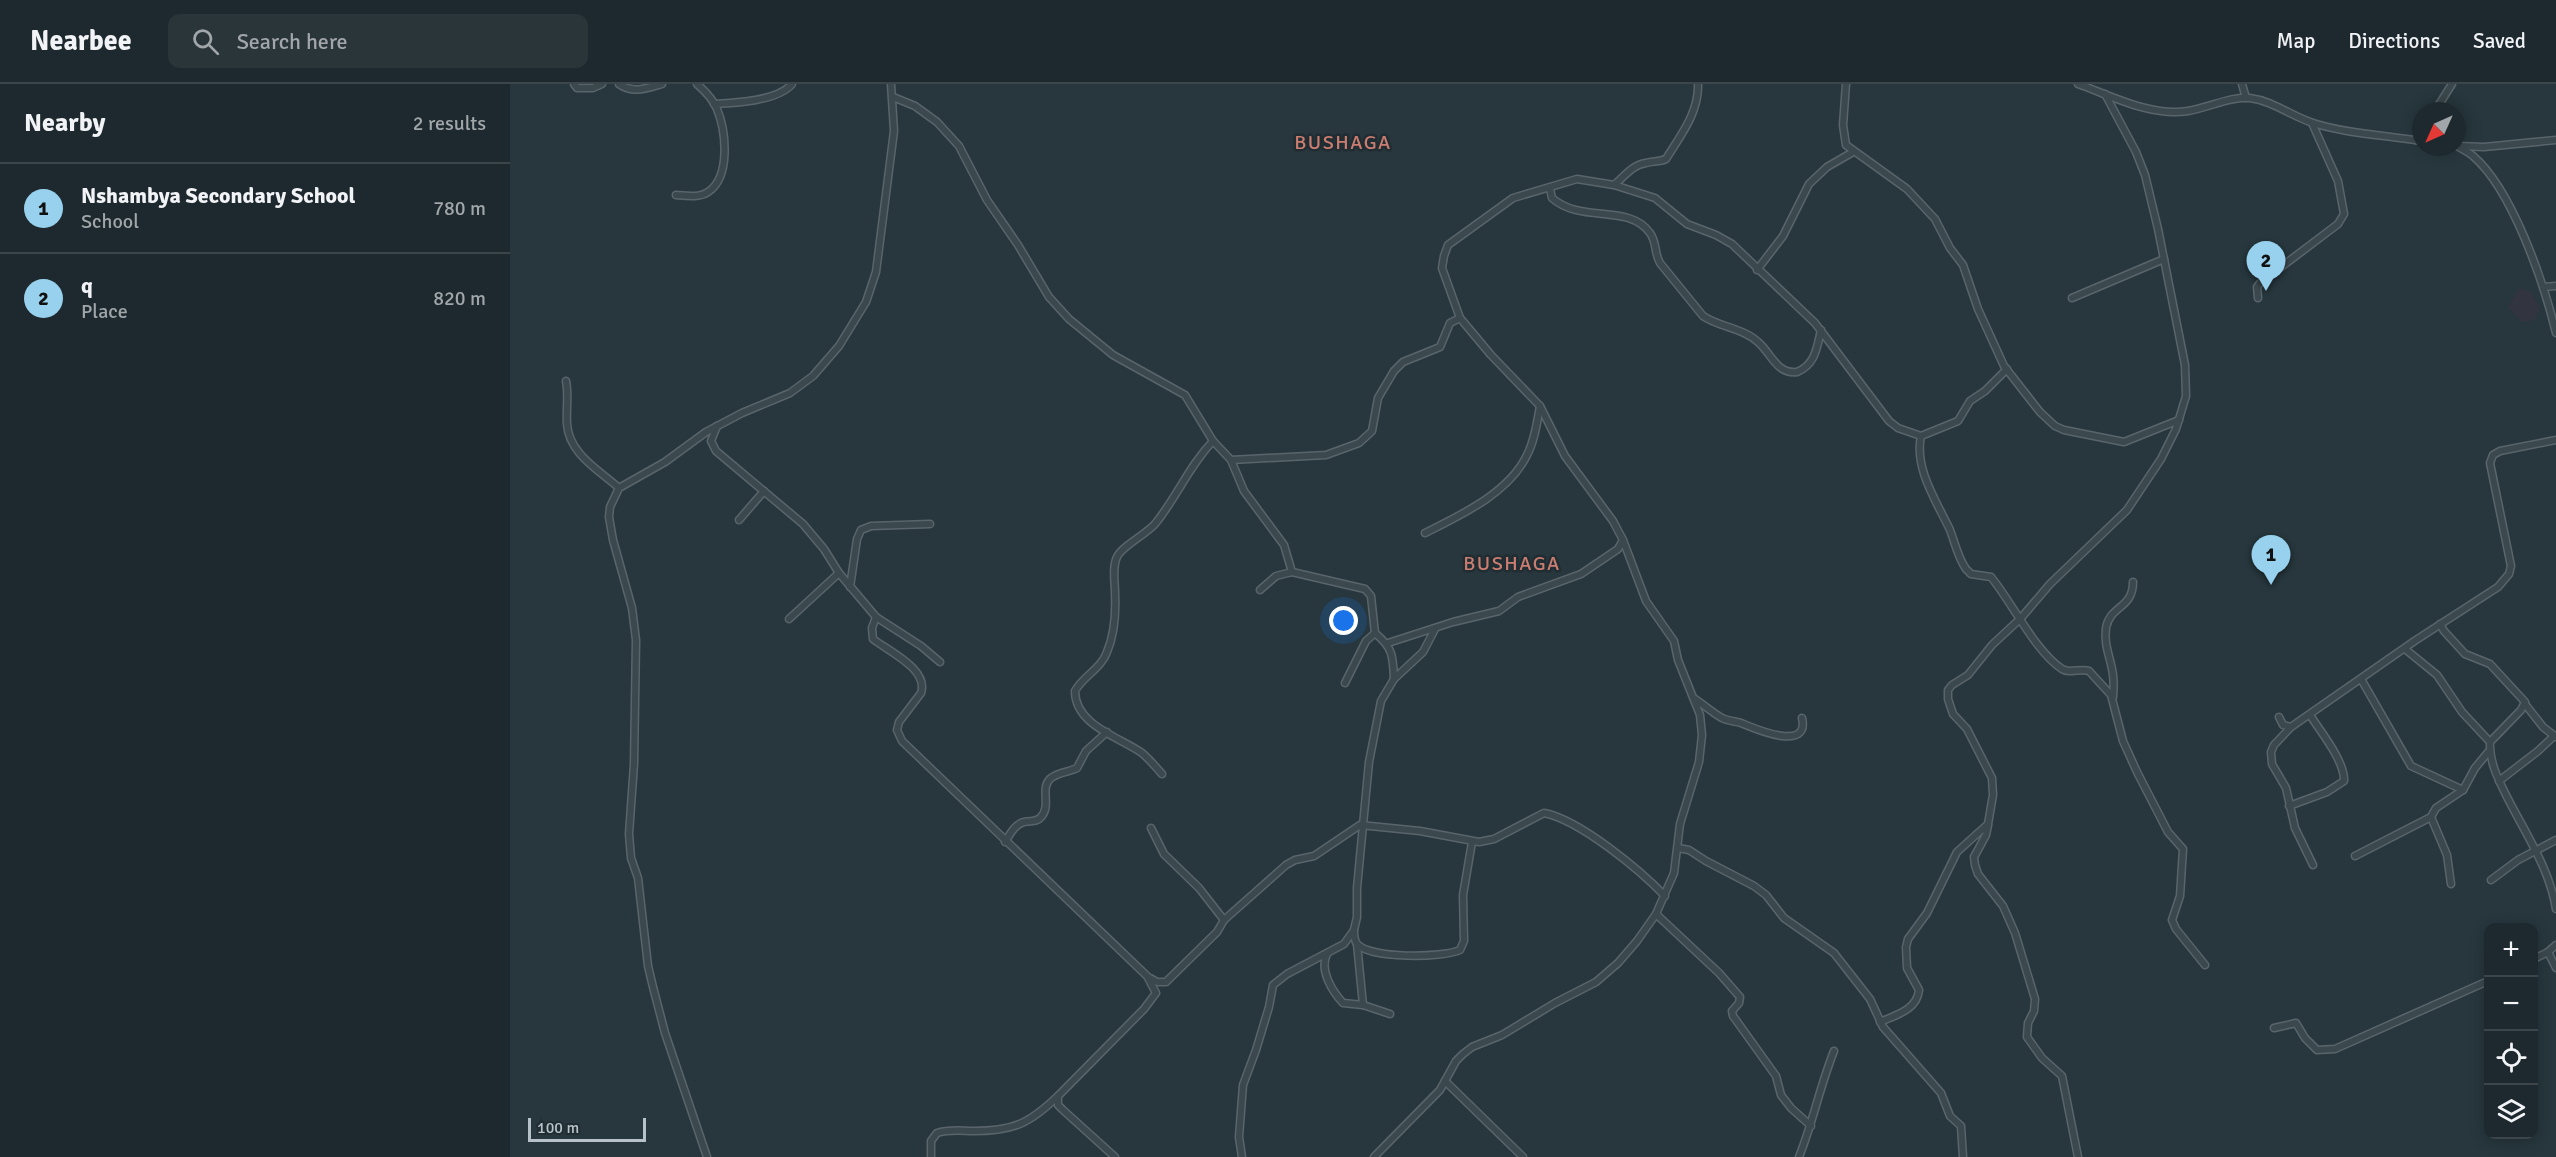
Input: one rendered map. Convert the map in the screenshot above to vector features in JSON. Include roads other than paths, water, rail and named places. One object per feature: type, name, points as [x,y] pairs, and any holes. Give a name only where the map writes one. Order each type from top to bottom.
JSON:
[{"type":"street","points":[[574,84],[577,88],[582,89],[602,84]]},
{"type":"street","points":[[619,84],[636,90],[662,84]]},
{"type":"street","points":[[676,195],[701,195],[710,191],[725,165],[718,111],[697,84]]},
{"type":"street","points":[[714,104],[748,102],[782,93],[792,84]]},
{"type":"street","points":[[707,1157],[665,1033],[648,966],[638,878],[630,845],[636,640],[632,608],[609,517],[612,500],[619,488],[665,462],[718,424],[789,393],[813,376],[839,346],[866,302],[876,272],[894,131],[891,84]]},
{"type":"street","points":[[1614,185],[1630,169],[1647,162],[1666,159],[1693,114],[1697,102],[1698,84]]},
{"type":"street","points":[[1846,84],[1843,137],[1846,145],[1907,189],[1935,219],[1950,248],[1963,265],[1978,309],[2007,369],[2040,412],[2055,426],[2064,430],[2124,442],[2179,420]]},
{"type":"street","points":[[2078,84],[2156,111],[2169,113],[2186,112],[2246,98],[2263,100],[2312,123],[2380,137],[2412,140]]},
{"type":"street","points":[[2242,84],[2246,98]]},
{"type":"street","points":[[2440,102],[2452,84]]},
{"type":"street","points":[[2078,1157],[2062,1076],[2042,1058],[2027,1037],[2028,1023],[2034,1011],[2035,999],[2015,933],[2003,906],[1978,874],[1975,865],[1974,857],[1986,835],[1993,795],[1992,778],[1967,729],[1953,714],[1948,699],[1948,690],[1968,675],[1992,645],[2021,618],[2050,584],[2127,510],[2161,459],[2179,420],[2186,396],[2187,381],[2164,259],[2145,175],[2136,152],[2105,94]]},
{"type":"street","points":[[893,96],[915,106],[937,122],[959,146],[987,200],[1018,245],[1049,297],[1069,319],[1113,355],[1185,395],[1213,441],[1231,460],[1244,491],[1284,545],[1292,572]]},
{"type":"street","points":[[2258,298],[2257,287],[2260,283],[2338,224],[2344,214],[2338,181],[2312,123]]},
{"type":"street","points":[[2466,146],[2484,147],[2556,140]]},
{"type":"street","points":[[2466,151],[2472,155],[2496,184],[2521,232],[2543,287],[2556,333]]},
{"type":"street","points":[[1757,270],[1783,236],[1809,184],[1827,167],[1853,152]]},
{"type":"street","points":[[1374,1157],[1425,1106],[1446,1081],[1456,1061],[1472,1047],[1502,1035],[1606,975],[1637,941],[1656,914],[1674,873],[1680,824],[1699,762],[1702,735],[1700,715],[1678,660],[1674,641],[1646,601],[1623,540],[1612,521],[1566,456],[1540,406],[1491,355],[1460,318],[1442,268],[1449,245],[1513,198],[1550,189],[1577,179],[1614,185],[1655,198],[1687,224],[1724,239],[1821,330],[1889,421],[1898,428],[1921,436],[1958,421],[1970,401],[1985,391],[2007,369]]},
{"type":"street","points":[[1550,189],[1552,198],[1569,210],[1614,214],[1641,223],[1655,241],[1656,257],[1703,316],[1752,337],[1764,348],[1775,364],[1784,370],[1797,372],[1811,362],[1817,351],[1821,330]]},
{"type":"street","points":[[2072,298],[2164,259]]},
{"type":"street","points":[[2543,287],[2556,286]]},
{"type":"street","points":[[1231,460],[1326,455],[1359,443],[1372,431],[1378,398],[1394,371],[1403,362],[1440,347],[1450,323],[1460,318]]},
{"type":"street","points":[[566,381],[568,431],[574,448],[619,488]]},
{"type":"street","points":[[1425,533],[1488,497],[1521,466],[1532,443],[1540,406]]},
{"type":"street","points":[[718,424],[711,441],[712,446],[803,524],[824,549],[839,573],[876,617],[921,646],[940,662]]},
{"type":"street","points":[[1921,436],[1928,487],[1943,514],[1964,566],[1971,574],[1991,577],[2038,646],[2062,669],[2089,671],[2111,695],[2122,741],[2168,832],[2183,849],[2180,896],[2172,920],[2176,929],[2205,965]]},
{"type":"street","points":[[2313,865],[2295,828],[2286,788],[2272,764],[2274,745],[2291,727],[2440,624],[2498,587],[2509,574],[2511,566],[2490,463],[2493,455],[2500,451],[2556,440]]},
{"type":"street","points":[[1162,774],[1143,754],[1091,723],[1082,713],[1075,691],[1107,653],[1116,620],[1114,564],[1122,549],[1141,538],[1155,524],[1193,464],[1213,441]]},
{"type":"street","points":[[739,520],[764,491]]},
{"type":"street","points":[[850,587],[857,539],[861,530],[870,526],[930,524]]},
{"type":"street","points":[[1388,643],[1499,611],[1518,597],[1581,574],[1618,549],[1623,540]]},
{"type":"street","points":[[1260,590],[1276,576],[1292,572],[1365,589],[1371,596],[1375,633],[1388,643],[1394,678]]},
{"type":"street","points":[[789,619],[839,573]]},
{"type":"street","points":[[2113,701],[2113,674],[2106,648],[2106,627],[2110,616],[2129,601],[2133,592],[2133,582]]},
{"type":"street","points":[[876,617],[872,628],[873,639],[906,662],[921,681],[922,688],[899,722],[898,736],[1005,842],[1147,976],[1157,982],[1166,982],[1217,932],[1224,920],[1286,865],[1295,860],[1314,856],[1356,826],[1420,831],[1472,842],[1494,839],[1538,814],[1550,814],[1615,852],[1665,896]]},
{"type":"street","points":[[2440,624],[2465,654],[2490,664],[2543,727],[2555,737],[2499,781]]},
{"type":"street","points":[[1242,1157],[1239,1137],[1243,1085],[1269,1007],[1273,984],[1287,974],[1344,944],[1354,930],[1357,917],[1357,888],[1369,762],[1380,701],[1394,678],[1423,652],[1435,629]]},
{"type":"street","points":[[1345,683],[1366,641],[1375,633]]},
{"type":"street","points":[[2405,649],[2437,675],[2462,712],[2490,742]]},
{"type":"street","points":[[2361,679],[2411,766],[2463,790]]},
{"type":"street","points":[[1694,699],[1722,718],[1780,737],[1792,736],[1799,731],[1803,722],[1802,718]]},
{"type":"street","points":[[2525,704],[2490,742],[2490,750],[2499,781],[2550,885],[2556,909]]},
{"type":"street","points":[[2289,806],[2327,792],[2344,781],[2342,768],[2310,714]]},
{"type":"street","points":[[2278,717],[2283,725],[2291,727]]},
{"type":"street","points":[[1005,842],[1016,826],[1023,822],[1035,822],[1043,815],[1047,803],[1045,787],[1047,782],[1057,774],[1077,768],[1086,751],[1107,732]]},
{"type":"street","points":[[2355,856],[2431,817],[2436,808],[2463,790],[2475,768],[2490,750]]},
{"type":"street","points":[[2431,817],[2447,855],[2451,884]]},
{"type":"street","points":[[1880,1023],[1906,1010],[1916,1002],[1919,990],[1907,968],[1908,939],[1927,913],[1944,874],[1957,852],[1988,824]]},
{"type":"street","points":[[1151,828],[1164,854],[1199,888],[1224,920]]},
{"type":"street","points":[[2491,880],[2518,860],[2556,840]]},
{"type":"street","points":[[1357,943],[1367,949],[1416,957],[1460,950],[1464,941],[1463,895],[1472,842]]},
{"type":"street","points":[[1678,849],[1701,856],[1706,861],[1754,886],[1766,894],[1784,918],[1834,952],[1870,999],[1880,1023],[1922,1074],[1941,1093],[1950,1116],[1961,1126],[1963,1157]]},
{"type":"street","points":[[1656,914],[1719,973],[1740,997],[1739,1003],[1732,1011],[1733,1016],[1776,1077],[1781,1095],[1791,1108],[1811,1126]]},
{"type":"street","points":[[1354,930],[1364,1005]]},
{"type":"street","points":[[2538,957],[2556,945]]},
{"type":"street","points":[[2548,952],[2556,968]]},
{"type":"street","points":[[1327,953],[1324,960],[1325,970],[1339,998],[1348,1005],[1364,1005],[1390,1014]]},
{"type":"street","points":[[931,1157],[931,1142],[937,1133],[1003,1130],[1037,1116],[1155,995],[1155,988],[1147,976]]},
{"type":"street","points":[[2274,1028],[2296,1023],[2305,1038],[2317,1050],[2335,1049],[2484,983]]},
{"type":"street","points":[[1799,1157],[1811,1126],[1823,1078],[1834,1051]]},
{"type":"street","points":[[1446,1081],[1523,1157]]},
{"type":"street","points":[[1058,1096],[1058,1105],[1114,1157]]},
{"type":"place","name":"q","points":[[2266,291]]},
{"type":"place","name":"Nshambya Secondary School","points":[[2271,585]]},
{"type":"district","name":"BUSHAGA","points":[[1343,142]]},
{"type":"district","name":"BUSHAGA","points":[[1512,563]]}]
